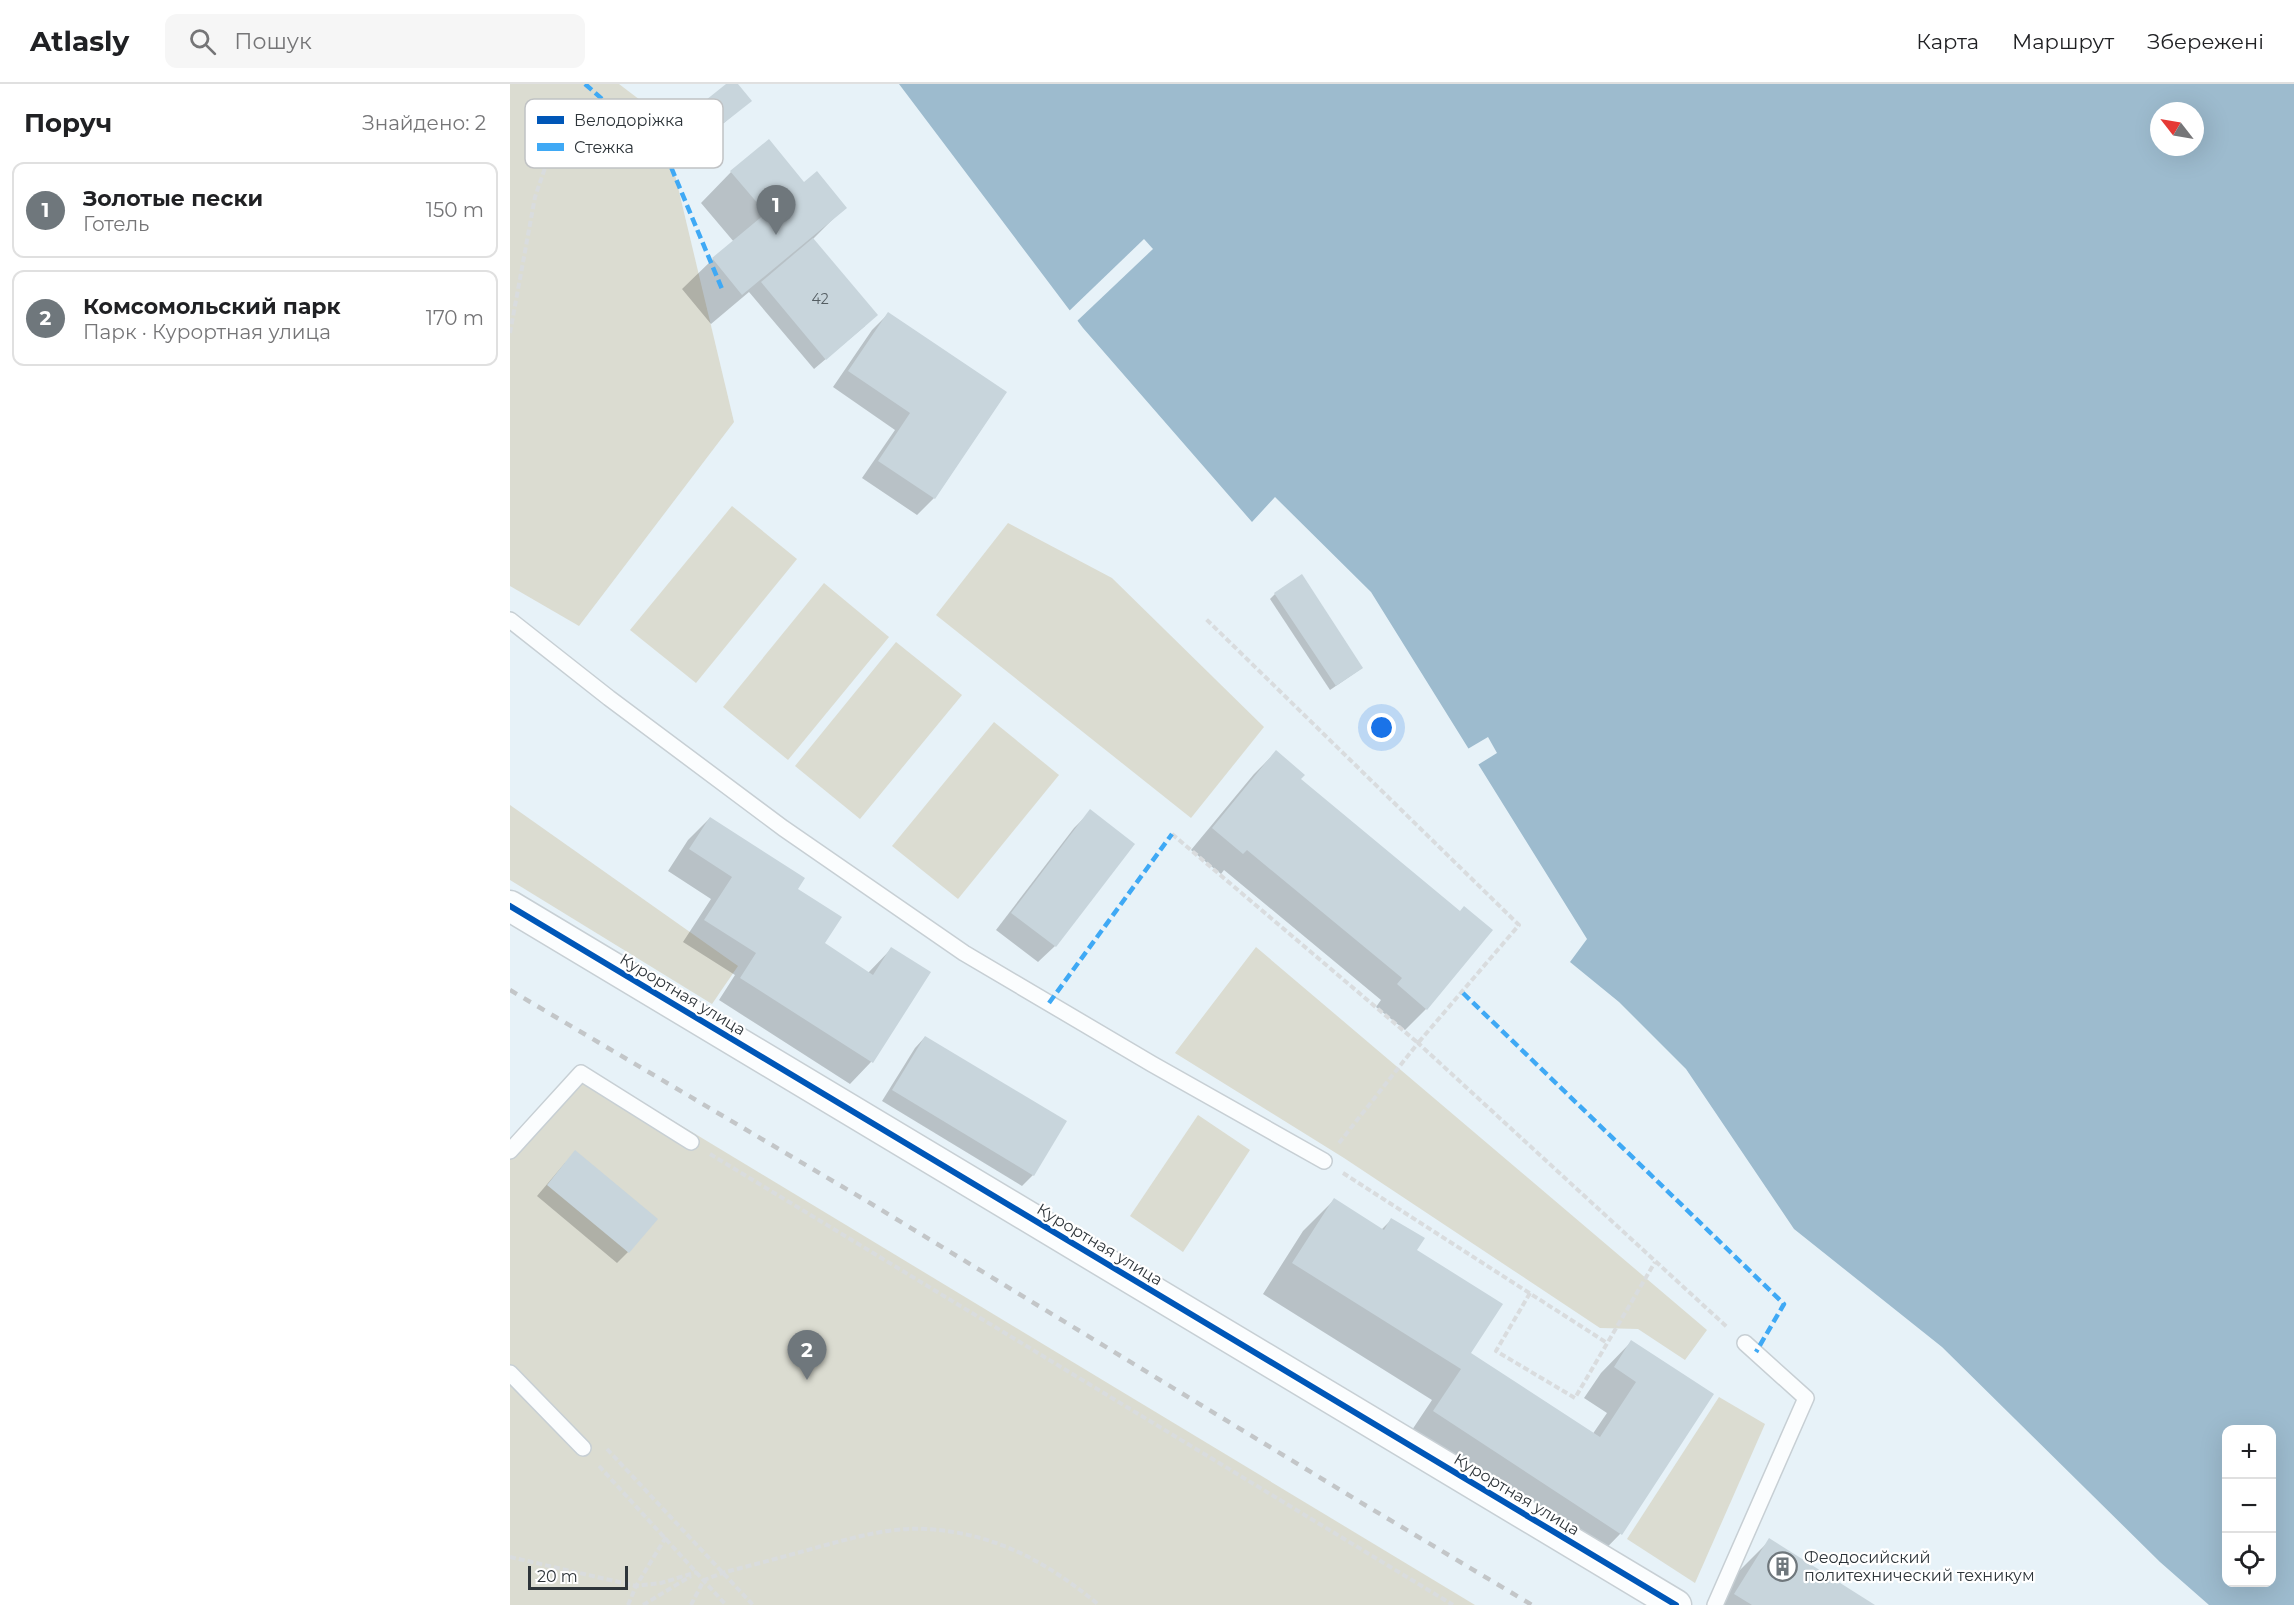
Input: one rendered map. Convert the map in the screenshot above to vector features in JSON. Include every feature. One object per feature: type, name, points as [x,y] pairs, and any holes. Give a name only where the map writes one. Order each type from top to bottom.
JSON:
[{"type":"street","name":"Курортная улица","points":[[510,906],[1676,1605]]},
{"type":"lane","points":[[510,620],[609,698],[783,828],[964,953],[1152,1064],[1324,1161]]},
{"type":"lane","points":[[510,1151],[581,1073],[691,1142]]},
{"type":"lane","points":[[1715,1605],[1806,1398],[1745,1343]]},
{"type":"lane","points":[[510,1373],[583,1448]]},
{"type":"path","points":[[510,333],[536,197],[545,168]]},
{"type":"path","points":[[1205,618],[1519,925],[1418,1043],[1324,1161],[1607,1343]]},
{"type":"path","points":[[1172,834],[1418,1043],[1745,1343]]},
{"type":"path","points":[[691,1142],[1453,1605]]},
{"type":"path","points":[[1530,1293],[1496,1351],[1575,1398],[1655,1262]]},
{"type":"path","points":[[726,1605],[583,1448],[595,1436],[725,1572],[753,1605]]},
{"type":"path","points":[[691,1605],[704,1580],[725,1572],[869,1534],[925,1529],[976,1536],[1006,1546],[1034,1559],[1067,1579],[1099,1605]]},
{"type":"path","points":[[628,1605],[636,1586],[666,1537]]},
{"type":"path","points":[[510,1557],[636,1586],[661,1583],[697,1572]]},
{"type":"path","points":[[643,1605],[697,1572]]},
{"type":"shaded area","points":[[510,84],[619,84],[639,99],[525,99],[525,168],[673,168],[734,422],[579,626],[510,586]]},
{"type":"shaded area","points":[[732,506],[797,559],[696,683],[630,630]]},
{"type":"shaded area","points":[[1008,523],[1112,578],[1264,727],[1191,818],[936,615]]},
{"type":"shaded area","points":[[824,583],[889,637],[788,760],[723,707]]},
{"type":"shaded area","points":[[896,642],[962,695],[860,819],[795,766]]},
{"type":"shaded area","points":[[994,722],[1059,775],[958,899],[892,846]]},
{"type":"shaded area","points":[[510,805],[738,966],[712,1004],[510,880]]},
{"type":"shaded area","points":[[1256,947],[1707,1330],[1685,1360],[1638,1329],[1600,1328],[1344,1158],[1175,1053]]},
{"type":"shaded area","points":[[591,1071],[1475,1605],[510,1605],[510,1156]]},
{"type":"shaded area","points":[[1198,1115],[1250,1150],[1183,1252],[1130,1216]]},
{"type":"shaded area","points":[[1719,1397],[1765,1424],[1695,1583],[1627,1539]]},
{"type":"water","points":[[899,84],[2294,84],[2294,1605],[2209,1605],[2160,1562],[1942,1347],[1794,1229],[1686,1069],[1619,1002],[1570,962],[1587,939],[1371,592],[1275,497],[1252,522],[1083,328]]},
{"type":"pier","points":[[1144,239],[1153,249],[1075,323],[1067,313]]},
{"type":"pier","points":[[1488,737],[1497,753],[1476,766],[1466,750]]},
{"type":"building","points":[[726,84],[738,84],[752,101],[724,123],[723,99],[707,99]]},
{"type":"building","points":[[769,139],[804,182],[817,171],[847,208],[742,295],[712,258],[766,213],[730,171]]},
{"type":"building","points":[[813,238],[878,315],[826,360],[761,282]]},
{"type":"building","points":[[888,312],[1007,392],[935,499],[878,461],[910,413],[848,371]]},
{"type":"building","points":[[1302,574],[1363,668],[1336,686],[1274,593]]},
{"type":"building","points":[[1276,750],[1305,775],[1301,779],[1460,911],[1464,906],[1493,930],[1427,1010],[1397,984],[1402,978],[1247,850],[1243,854],[1212,828]]},
{"type":"building","points":[[1090,809],[1135,844],[1056,947],[1011,913]]},
{"type":"building","points":[[710,817],[805,878],[798,889],[842,917],[825,943],[873,975],[891,947],[931,972],[873,1063],[740,978],[756,953],[704,920],[732,877],[689,849]]},
{"type":"building","points":[[925,1036],[1067,1121],[1034,1176],[892,1090]]},
{"type":"building","points":[[575,1150],[658,1219],[629,1253],[547,1185]]},
{"type":"building","points":[[1334,1198],[1384,1230],[1391,1218],[1425,1238],[1417,1250],[1503,1304],[1471,1353],[1600,1437],[1636,1382],[1614,1367],[1631,1340],[1714,1394],[1622,1535],[1433,1411],[1461,1369],[1292,1263]]},
{"type":"building","name":"Феодосийский политехнический техникум","points":[[1769,1538],[1875,1605],[1752,1605],[1734,1594]]},
{"type":"railway","points":[[510,990],[870,1203],[1532,1605]]},
{"type":"marked path","points":[[585,84],[602,99]]},
{"type":"marked path","points":[[671,168],[722,289]]},
{"type":"marked path","points":[[1049,1003],[1172,834]]},
{"type":"marked path","points":[[1463,993],[1784,1304],[1756,1352]]},
{"type":"cycle path","points":[[510,906],[1676,1605]]},
{"type":"place","name":"Золотые пески","points":[[776,235]]},
{"type":"place","name":"Комсомольский парк","points":[[807,1380]]},
{"type":"place","name":"Феодосийский политехнический техникум","points":[[1783,1566]]}]
